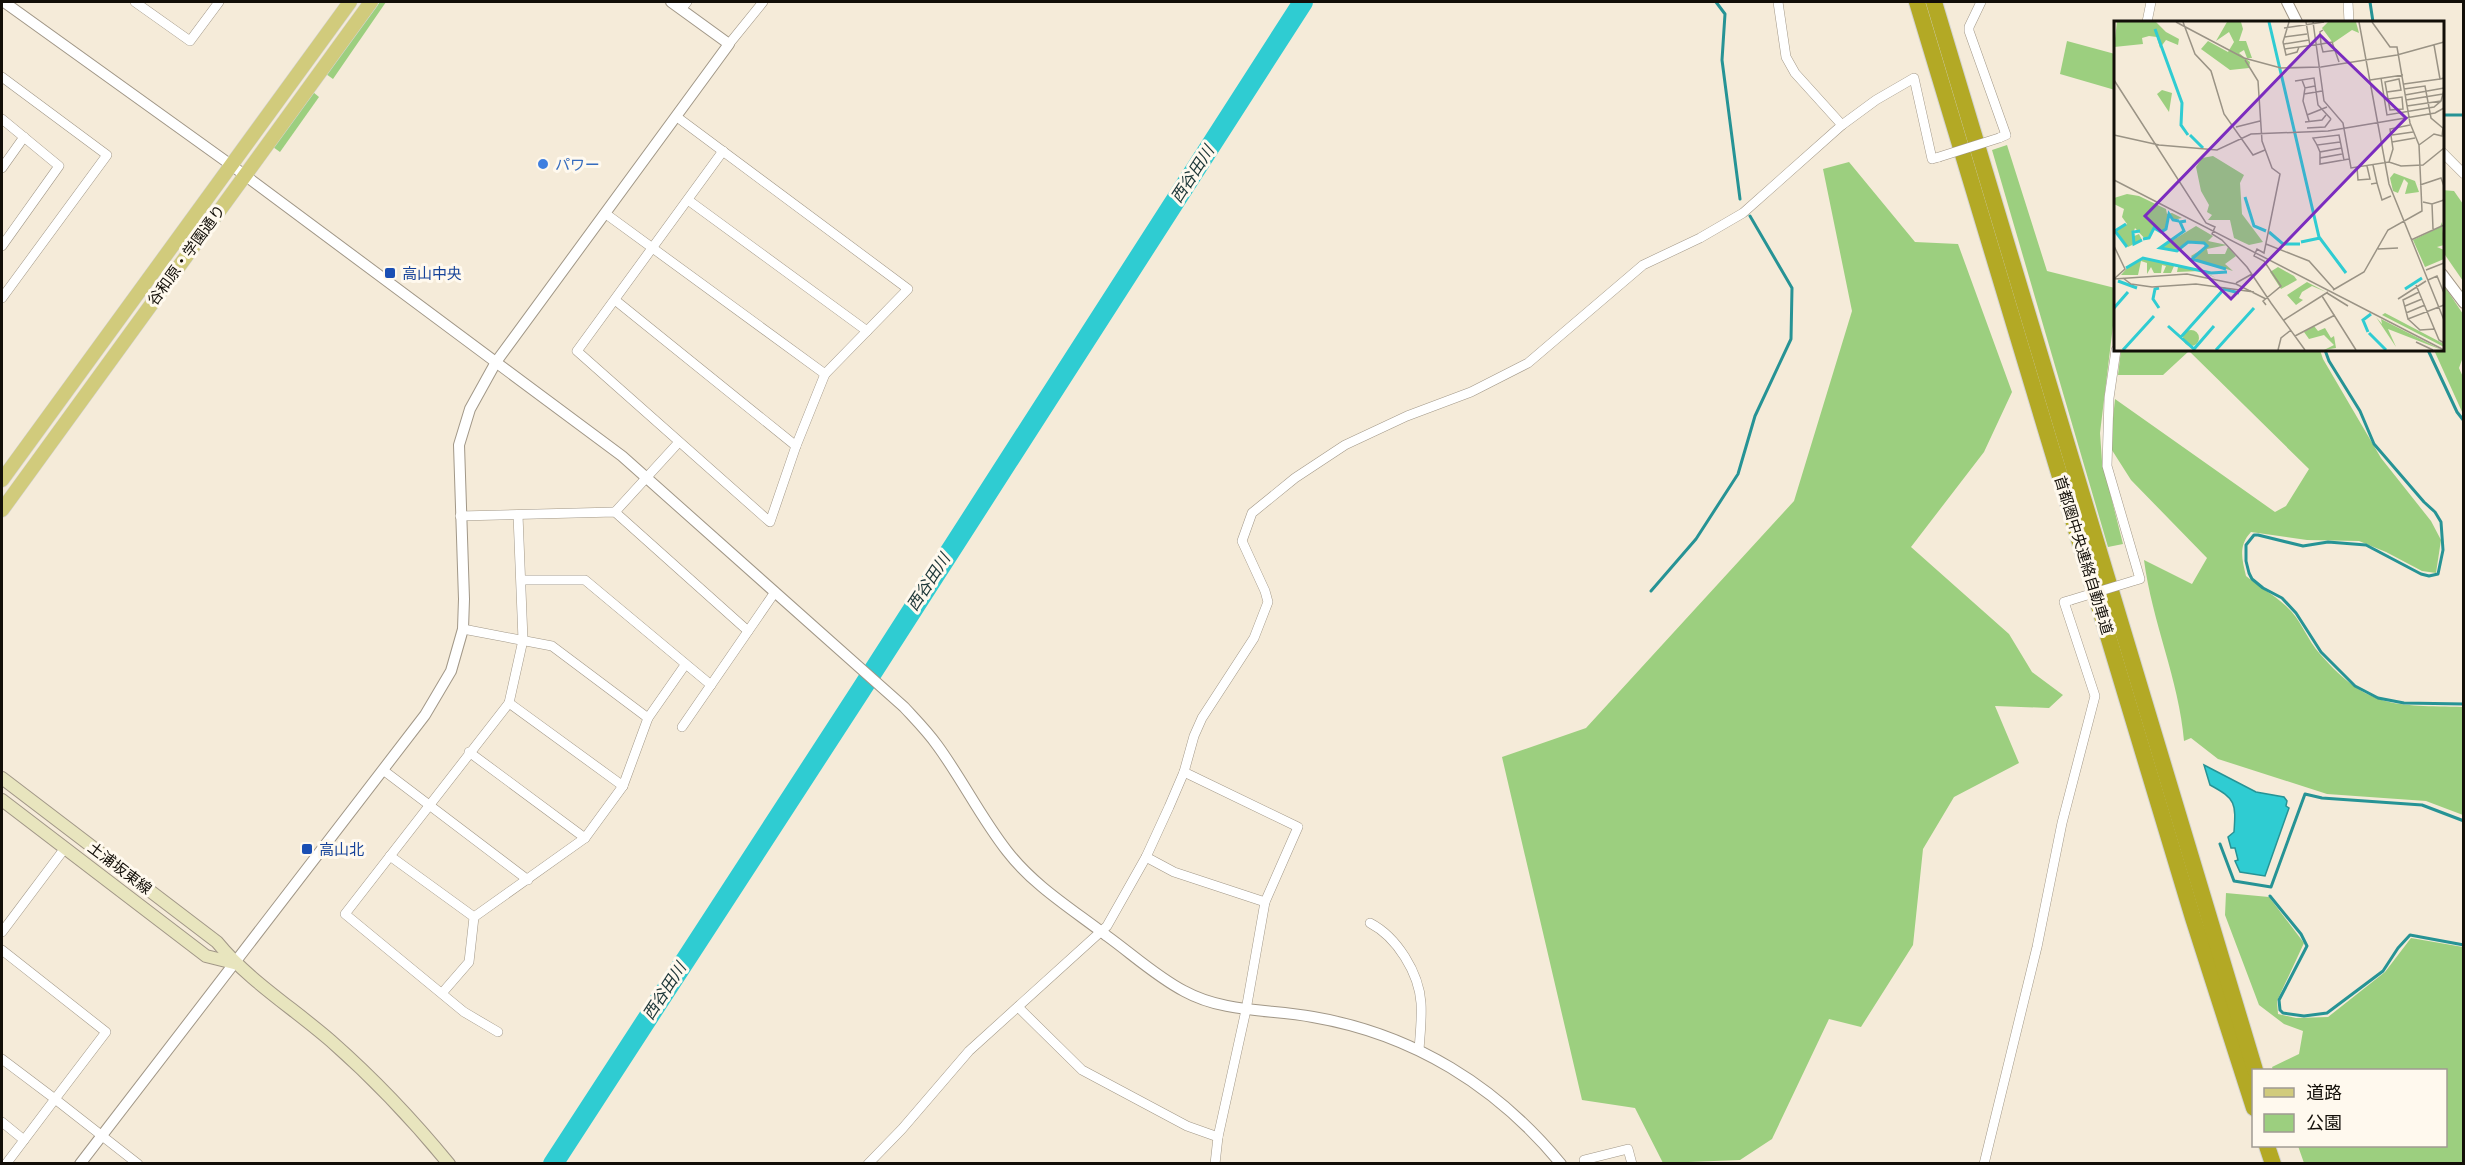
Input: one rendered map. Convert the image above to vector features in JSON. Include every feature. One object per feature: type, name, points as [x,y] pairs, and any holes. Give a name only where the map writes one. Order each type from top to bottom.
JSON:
[{"type":"highway","name":"首都圏中央連絡自動車道","points":[[1917,2],[2193,918],[2252,1105]]},
{"type":"highway","name":"首都圏中央連絡自動車道","points":[[1934,2],[2254,1069]]},
{"type":"highway","points":[[2267,1147],[2273,1164]]},
{"type":"highway","points":[[2277,1147],[2282,1164]]},
{"type":"main road","name":"谷和原・学園通り","points":[[2,480],[350,2]]},
{"type":"main road","name":"谷和原・学園通り","points":[[2,510],[371,2]]},
{"type":"main road","name":"土浦坂東線","points":[[2,778],[210,936],[234,963],[331,1041],[364,1072],[447,1163]]},
{"type":"main road","name":"土浦坂東線","points":[[2,800],[206,956],[234,963]]},
{"type":"street","points":[[4,2],[231,165],[595,435],[646,477],[904,707],[938,746],[997,838],[1025,872],[1102,932],[1183,991],[1211,1002],[1246,1010],[1292,1014],[1344,1024],[1370,1030],[1419,1050],[1457,1070],[1495,1096],[1533,1130],[1561,1164]]},
{"type":"street","points":[[135,2],[190,41],[219,2]]},
{"type":"street","points":[[671,2],[684,5],[729,44]]},
{"type":"street","points":[[80,1164],[383,770],[440,692],[451,671],[463,629],[459,445],[470,409],[496,362],[729,44],[763,2]]},
{"type":"street","points":[[1778,2],[1786,57],[1795,73],[1842,125]]},
{"type":"street","points":[[868,1164],[902,1129],[969,1051],[1102,932],[1146,857],[1184,772],[1194,736],[1202,718],[1254,638],[1268,602],[1242,541],[1251,513],[1295,478],[1345,445],[1407,416],[1471,392],[1528,363],[1643,265],[1743,213],[1842,125],[1876,100],[1914,78],[1932,159],[2006,135],[1969,32],[1969,27],[1981,2]]},
{"type":"street","points":[[2147,21],[2151,2]]},
{"type":"street","points":[[2287,2],[2296,21]]},
{"type":"street","points":[[2348,2],[2349,21]]},
{"type":"street","points":[[2,92],[5,80],[107,155],[2,298]]},
{"type":"street","points":[[677,117],[723,151],[908,289],[825,374],[796,446],[770,522],[577,351],[723,151]]},
{"type":"street","points":[[2,119],[59,166],[2,246]]},
{"type":"street","points":[[2,168],[24,137]]},
{"type":"street","points":[[2444,154],[2463,174]]},
{"type":"street","points":[[688,200],[867,332]]},
{"type":"street","points":[[606,214],[825,374]]},
{"type":"street","points":[[2444,277],[2463,303]]},
{"type":"street","points":[[615,300],[796,446]]},
{"type":"street","points":[[1984,1164],[2037,947],[2062,823],[2095,696],[2064,602],[2140,579],[2107,466],[2109,398],[2116,351]]},
{"type":"street","points":[[615,512],[679,441]]},
{"type":"street","points":[[460,516],[615,512],[748,631]]},
{"type":"street","points":[[498,1032],[464,1012],[443,992],[345,914],[509,703],[523,640],[518,515]]},
{"type":"street","points":[[522,580],[585,580],[711,685]]},
{"type":"street","points":[[682,727],[775,592]]},
{"type":"street","points":[[463,629],[552,646],[648,718]]},
{"type":"street","points":[[443,992],[469,962],[474,917],[585,838],[623,786],[648,718],[685,665]]},
{"type":"street","points":[[509,703],[623,786]]},
{"type":"street","points":[[469,752],[585,838]]},
{"type":"street","points":[[383,770],[528,880]]},
{"type":"street","points":[[1184,772],[1298,827],[1265,902],[1246,1010],[1218,1137],[1215,1164]]},
{"type":"street","points":[[2,932],[65,848]]},
{"type":"street","points":[[390,856],[474,917]]},
{"type":"street","points":[[1146,857],[1173,872],[1265,902]]},
{"type":"street","points":[[1370,923],[1380,928],[1393,941],[1413,972],[1421,1003],[1419,1050]]},
{"type":"street","points":[[2,950],[106,1032],[6,1164]]},
{"type":"street","points":[[1018,1007],[1082,1070],[1187,1126],[1218,1137]]},
{"type":"street","points":[[2,1059],[138,1164]]},
{"type":"street","points":[[2,1122],[24,1140]]},
{"type":"street","points":[[1585,1164],[1584,1160],[1628,1149],[1632,1164]]},
{"type":"green space","points":[[380,2],[386,2],[333,79],[326,74]]},
{"type":"green space","points":[[2067,41],[2114,54],[2114,90],[2060,74]]},
{"type":"green space","points":[[313,92],[319,97],[280,152],[273,147]]},
{"type":"green space","points":[[2007,145],[2047,271],[2114,288],[2114,317],[2100,433],[2102,461],[2123,544],[2108,547],[1992,150]]},
{"type":"green space","points":[[1849,162],[1915,242],[1958,244],[2012,392],[1984,452],[1911,547],[2009,634],[2032,672],[2063,695],[2049,708],[1995,706],[2019,763],[1954,797],[1923,849],[1913,945],[1861,1027],[1829,1019],[1772,1139],[1740,1160],[1663,1163],[1635,1108],[1582,1100],[1502,757],[1586,728],[1794,501],[1852,311],[1823,169]]},
{"type":"green space","points":[[2444,190],[2454,191],[2463,204],[2463,281],[2444,253]]},
{"type":"green space","points":[[2444,286],[2463,314],[2463,357],[2459,368],[2463,377],[2463,414],[2434,351],[2444,351]]},
{"type":"green space","points":[[2121,351],[2189,351],[2163,375],[2118,375]]},
{"type":"green space","points":[[2189,351],[2320,351],[2381,458],[2431,521],[2441,540],[2436,573],[2422,571],[2359,541],[2307,540],[2251,532],[2244,542],[2242,558],[2246,576],[2291,611],[2320,654],[2353,686],[2384,701],[2419,706],[2463,707],[2463,815],[2426,801],[2327,794],[2218,759],[2191,738],[2184,741],[2177,696],[2153,606],[2144,560],[2192,584],[2207,558],[2131,480],[2110,447],[2115,399],[2275,512],[2286,506],[2309,469]]},
{"type":"green space","points":[[2226,893],[2269,897],[2304,943],[2277,1001],[2278,1014],[2296,1018],[2328,1017],[2385,972],[2411,938],[2463,947],[2463,1163],[2304,1163],[2298,1147],[2447,1147],[2447,1069],[2273,1069],[2272,1067],[2299,1054],[2303,1031],[2284,1024],[2259,1005],[2225,915]]},
{"type":"water","points":[[2204,765],[2256,792],[2284,797],[2287,801],[2286,806],[2289,808],[2265,876],[2240,872],[2235,861],[2238,860],[2235,848],[2231,848],[2228,837],[2234,832],[2234,808],[2230,798],[2210,785]]},
{"type":"waterway","name":"西谷田川","points":[[553,1164],[1303,2]]},
{"type":"waterway","points":[[1716,2],[1725,14],[1722,60],[1740,199]]},
{"type":"waterway","points":[[2370,2],[2373,21]]},
{"type":"waterway","points":[[2444,115],[2464,115]]},
{"type":"waterway","points":[[1651,591],[1696,539],[1738,474],[1755,416],[1791,339],[1792,288],[1750,216]]},
{"type":"waterway","points":[[2325,351],[2329,361],[2360,411],[2374,444],[2435,512],[2441,522],[2443,550],[2438,574],[2429,576],[2421,574],[2366,545],[2328,542],[2303,546],[2258,535],[2254,535],[2246,545],[2249,573],[2252,579],[2263,588],[2282,598],[2296,613],[2321,652],[2355,686],[2378,698],[2404,703],[2464,704]]},
{"type":"waterway","points":[[2428,351],[2457,412],[2464,421]]},
{"type":"waterway","points":[[2220,844],[2234,881],[2271,887],[2305,794],[2322,798],[2422,805],[2464,821]]},
{"type":"waterway","points":[[2270,896],[2301,934],[2307,946],[2279,1000],[2280,1010],[2283,1013],[2304,1016],[2327,1013],[2383,971],[2398,948],[2410,935],[2464,945]]},
{"type":"place","name":"パワー","points":[[543,164]]},
{"type":"place","name":"高山中央","points":[[390,273]]},
{"type":"place","name":"高山北","points":[[307,849]]}]
